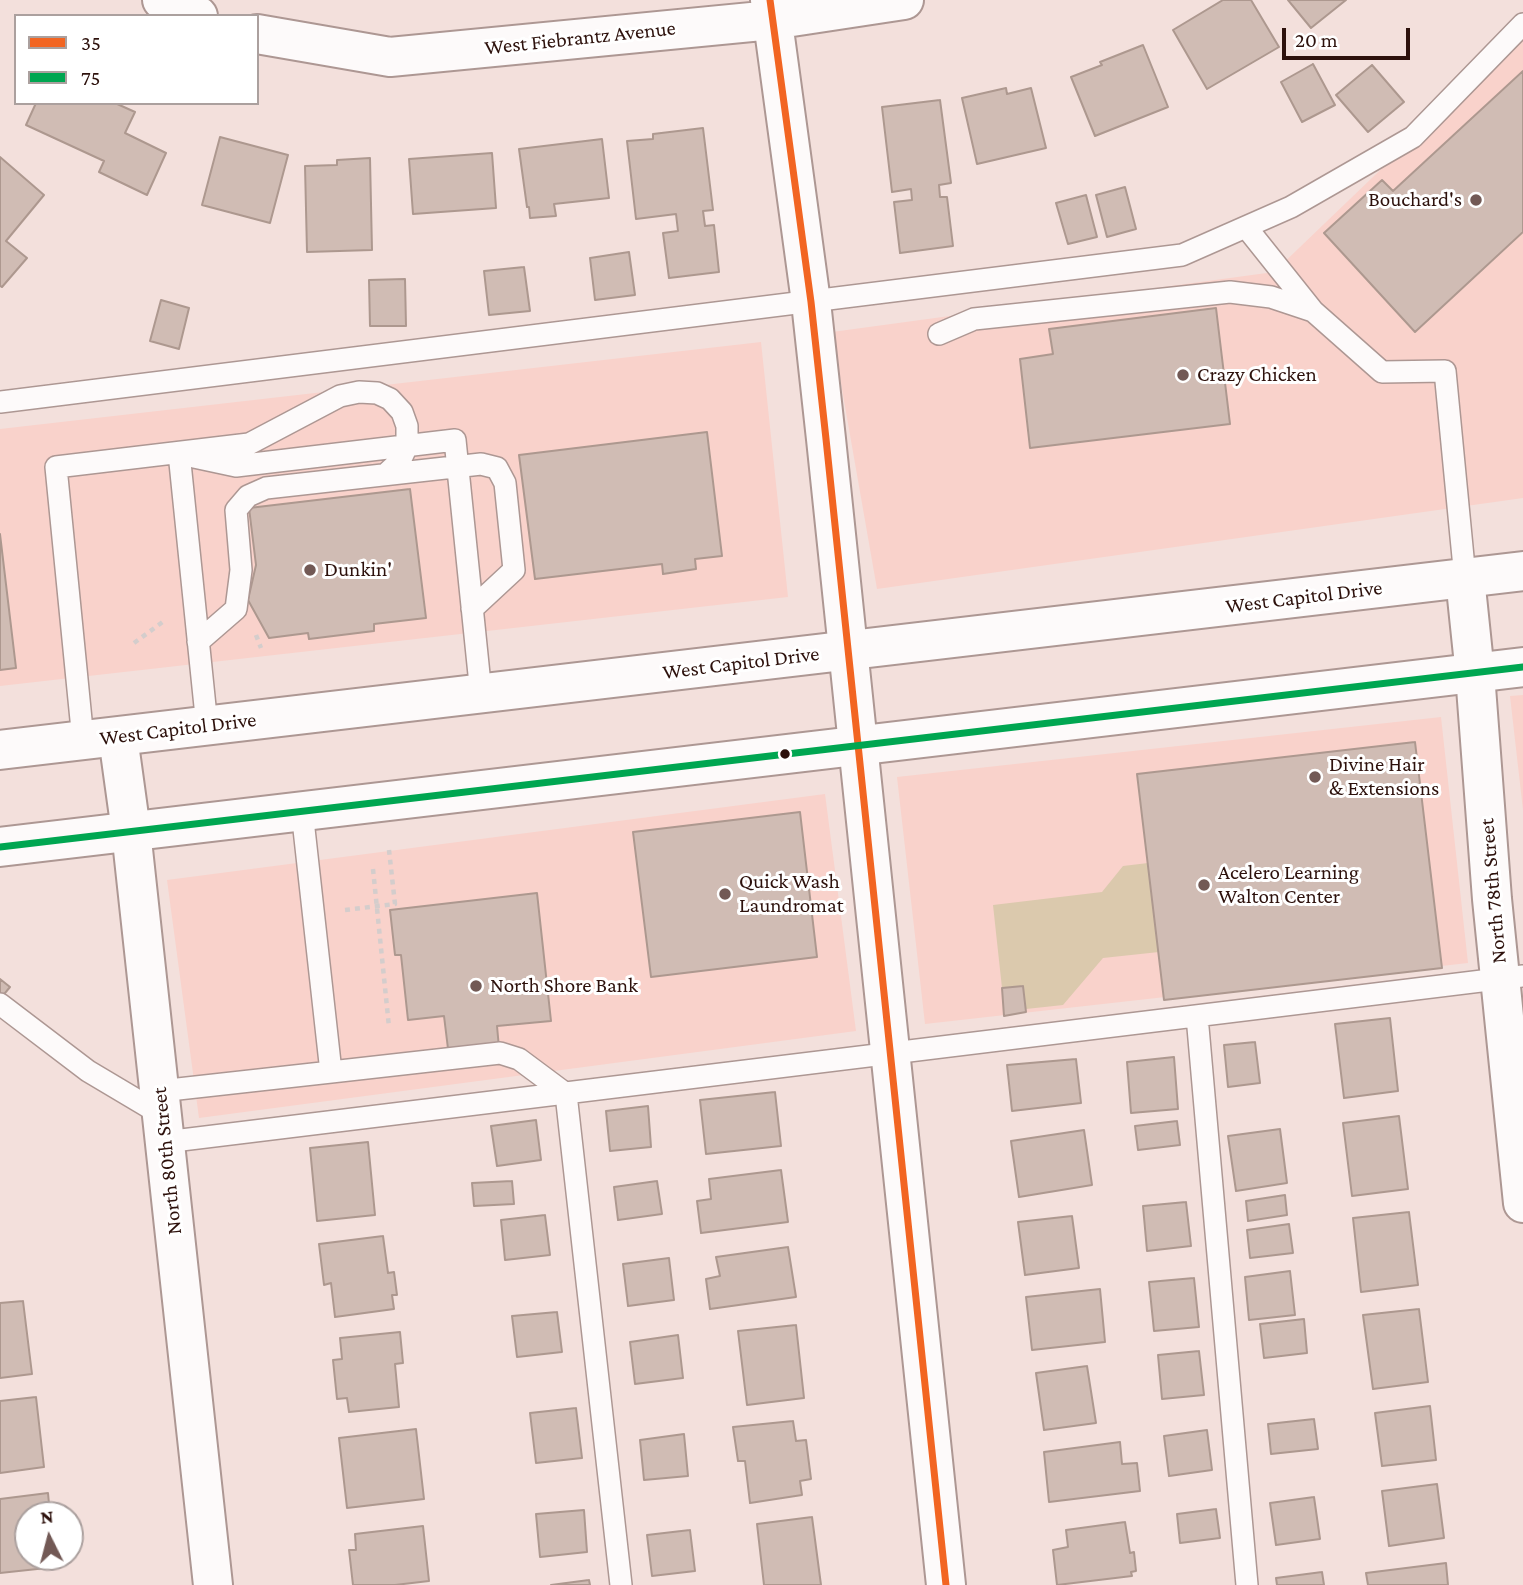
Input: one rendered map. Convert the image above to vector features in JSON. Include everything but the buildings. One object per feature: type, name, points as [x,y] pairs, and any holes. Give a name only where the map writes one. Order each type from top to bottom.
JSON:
[{"type":"street","points":[[162,0],[194,14]]},
{"type":"street","name":"West Fiebrantz Avenue","points":[[259,34],[390,57],[771,10],[904,0]]},
{"type":"street","points":[[771,10],[811,302],[946,1585]]},
{"type":"street","name":"West Capitol Drive","points":[[0,750],[1523,571]]},
{"type":"street","name":"North 78th Street","points":[[1465,578],[1512,977],[1523,1203]]},
{"type":"street","points":[[0,847],[1523,667]]},
{"type":"street","name":"North 80th Street","points":[[101,739],[131,831],[213,1585]]},
{"type":"lane","points":[[0,402],[1182,255],[1291,207],[1413,137],[1523,24]]},
{"type":"lane","points":[[1246,227],[1313,311],[1382,372],[1445,371],[1465,578]]},
{"type":"lane","points":[[939,334],[974,319],[1230,292],[1271,297],[1313,311]]},
{"type":"lane","points":[[101,739],[56,467],[249,444],[340,396],[359,392],[377,393],[390,399],[402,412],[407,426],[407,446],[400,461],[386,474]]},
{"type":"lane","points":[[179,453],[236,466],[455,440],[481,694]]},
{"type":"lane","points":[[179,453],[207,726]]},
{"type":"lane","points":[[198,642],[236,609],[241,570],[236,510],[248,496],[266,488],[481,464],[497,468],[505,483],[514,570],[472,609]]},
{"type":"lane","points":[[302,811],[331,1072]]},
{"type":"lane","points":[[0,1004],[89,1071],[162,1116],[566,1094],[1512,977]]},
{"type":"lane","points":[[1196,1016],[1247,1585]]},
{"type":"lane","points":[[162,1116],[331,1072],[500,1053],[519,1059],[566,1094],[621,1585]]},
{"type":"path","points":[[377,907],[395,904],[389,850]]},
{"type":"path","points":[[373,869],[389,1027]]},
{"type":"shaded area","points":[[1523,33],[1523,498],[877,589],[832,332],[1274,272]]},
{"type":"shaded area","points":[[761,342],[788,597],[0,686],[0,429]]},
{"type":"shaded area","points":[[1523,695],[1523,810],[1510,696]]},
{"type":"shaded area","points":[[1441,717],[1468,963],[925,1024],[897,777]]},
{"type":"shaded area","points":[[825,794],[856,1031],[199,1118],[167,880]]},
{"type":"shaded area","points":[[1148,863],[1159,952],[1103,958],[1063,1005],[1026,1009],[1023,986],[1002,988],[993,905],[1102,892],[1123,866]]},
{"type":"transit line","name":"35","points":[[770,0],[811,302],[946,1585]]},
{"type":"transit line","name":"75","points":[[0,847],[1523,667]]},
{"type":"place","name":"Bouchard's","points":[[1476,200]]},
{"type":"place","name":"Crazy Chicken","points":[[1183,375]]},
{"type":"place","name":"Dunkin'","points":[[310,570]]},
{"type":"place","name":"Divine Hair & Extensions","points":[[1315,777]]},
{"type":"place","name":"Acelero Learning Walton Center","points":[[1204,885]]},
{"type":"place","name":"Quick Wash Laundromat","points":[[725,894]]},
{"type":"place","name":"North Shore Bank","points":[[476,986]]}]
